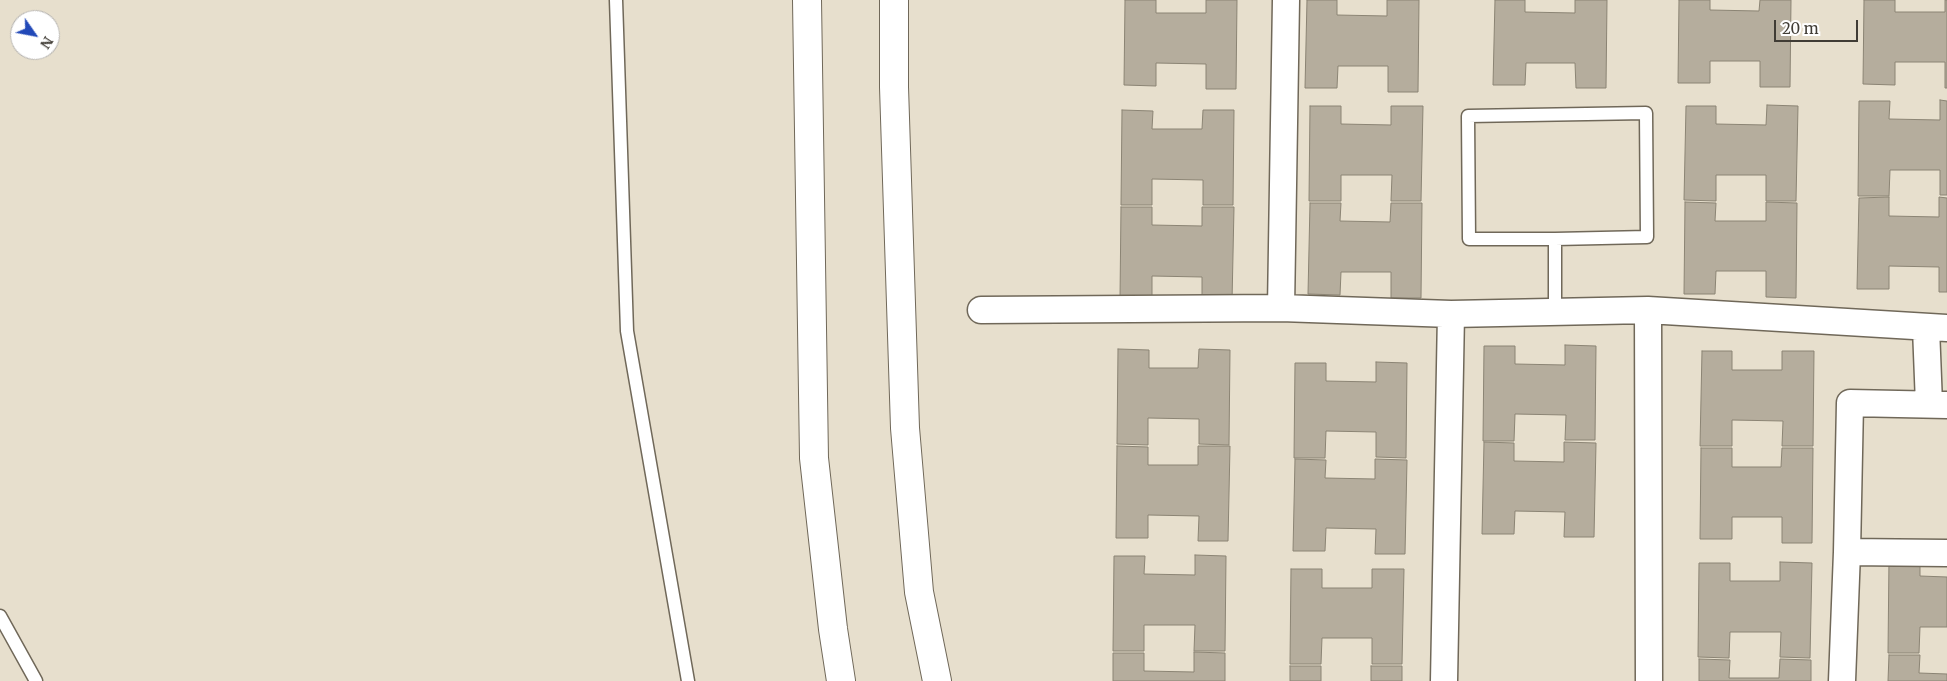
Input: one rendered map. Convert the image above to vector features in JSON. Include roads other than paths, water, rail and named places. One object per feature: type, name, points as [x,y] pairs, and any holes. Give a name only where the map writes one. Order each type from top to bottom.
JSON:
[{"type":"street","points":[[807,0],[814,458],[833,629],[841,681]]},
{"type":"street","points":[[894,0],[894,97],[905,428],[919,592],[937,681]]},
{"type":"street","points":[[1281,308],[1286,0]]},
{"type":"street","points":[[981,310],[1281,308],[1451,314],[1648,310],[1937,328],[1938,405],[1850,403],[1842,681]]},
{"type":"street","points":[[1648,310],[1649,681]]},
{"type":"street","points":[[1444,681],[1451,314]]},
{"type":"street","points":[[1847,552],[1947,553]]},
{"type":"lane","points":[[616,0],[627,332],[688,681]]},
{"type":"lane","points":[[1646,113],[1647,237],[1555,239],[1469,239],[1468,116],[1646,113]]},
{"type":"lane","points":[[1555,239],[1555,312]]},
{"type":"lane","points":[[0,616],[36,681]]}]
